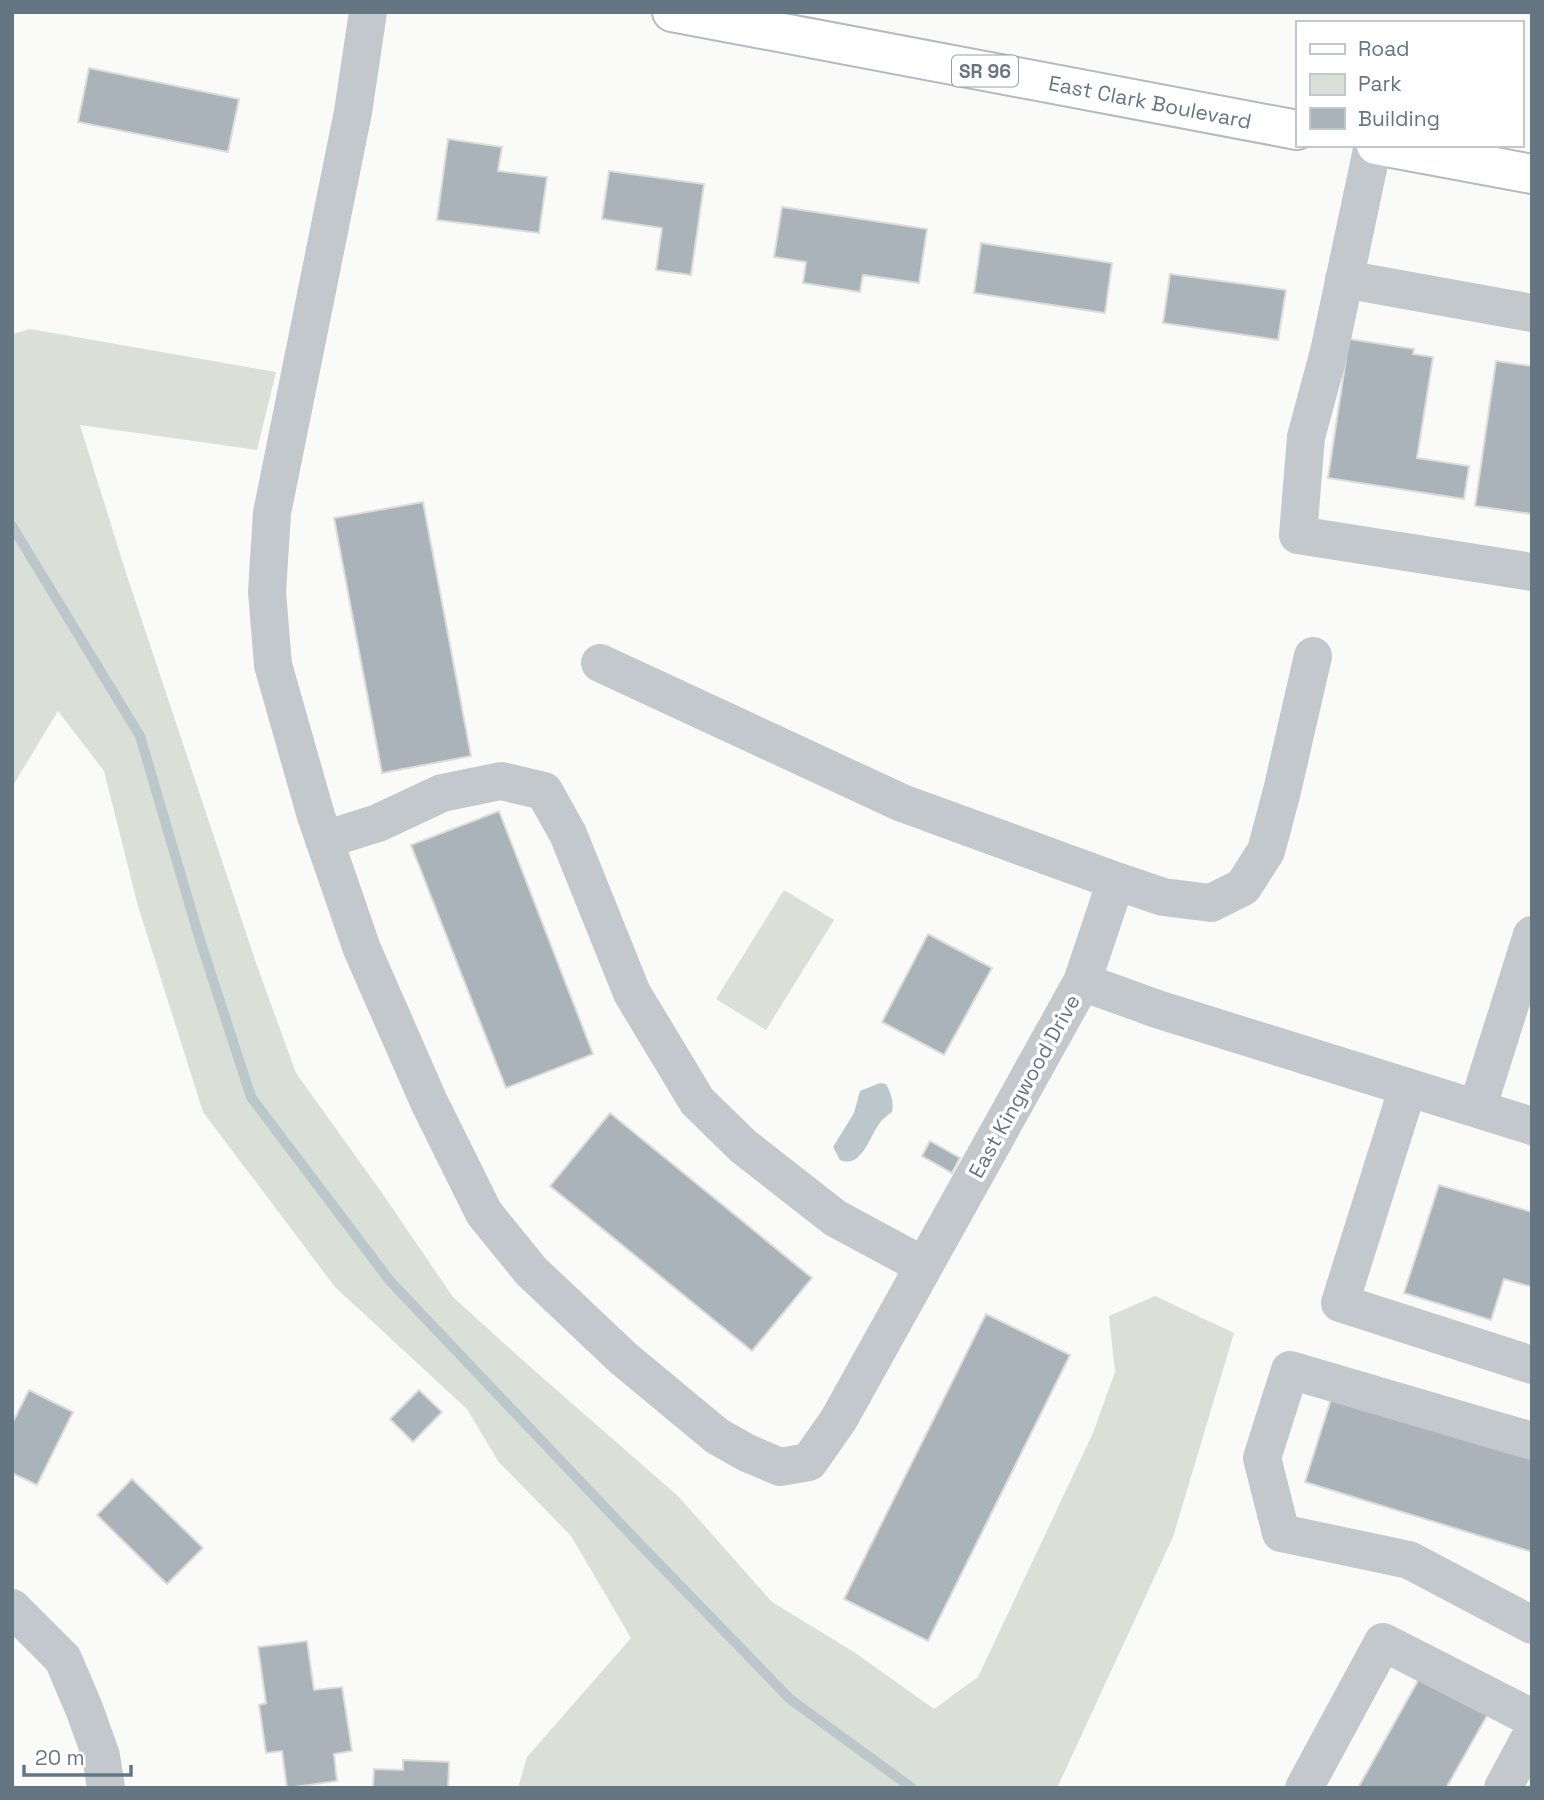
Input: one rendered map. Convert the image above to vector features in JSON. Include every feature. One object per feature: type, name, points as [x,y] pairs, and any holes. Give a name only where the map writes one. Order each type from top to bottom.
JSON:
[{"type":"main road","name":"East Clark Boulevard","points":[[672,12],[1296,130]]},
{"type":"main road","points":[[1386,147],[1532,174]]},
{"type":"street","name":"East Kingwood Drive","points":[[368,12],[352,112],[272,513],[267,592],[273,666],[324,841],[362,949],[429,1102],[484,1213],[531,1270],[622,1358],[717,1436],[747,1453],[780,1467],[809,1462],[839,1419],[1082,982],[1157,1009],[1532,1126]]},
{"type":"street","points":[[1375,147],[1329,352],[1306,438],[1298,534],[1532,572]]},
{"type":"street","points":[[1345,279],[1532,313]]},
{"type":"street","points":[[600,663],[902,803],[1163,897],[1211,902],[1243,887],[1266,851],[1313,656]]},
{"type":"street","points":[[324,841],[378,823],[442,793],[501,781],[544,791],[568,834],[632,993],[697,1101],[743,1146],[835,1218],[924,1266]]},
{"type":"street","points":[[1082,982],[1116,881]]},
{"type":"street","points":[[1477,1109],[1529,955]]},
{"type":"street","points":[[1408,1087],[1340,1303],[1532,1365]]},
{"type":"street","points":[[1532,1441],[1290,1370],[1262,1458],[1281,1533],[1409,1560],[1532,1625]]},
{"type":"street","points":[[12,1608],[63,1660],[101,1756],[106,1788]]},
{"type":"street","points":[[1304,1788],[1383,1642],[1532,1718]]},
{"type":"street","points":[[1513,1784],[1532,1734]]},
{"type":"green space","points":[[30,329],[276,372],[257,450],[80,425],[126,573],[256,963],[296,1073],[453,1297],[678,1496],[772,1602],[854,1652],[934,1709],[978,1677],[1093,1433],[1115,1372],[1109,1316],[1155,1296],[1234,1333],[1173,1537],[1057,1788],[518,1788],[527,1757],[631,1638],[571,1536],[498,1461],[467,1409],[335,1287],[203,1112],[138,906],[104,771],[58,711],[12,787],[12,334]]},
{"type":"green space","points":[[784,890],[834,920],[766,1030],[716,999]]},
{"type":"shaded area","points":[[880,1083],[886,1084],[889,1091],[892,1112],[880,1122],[859,1156],[847,1162],[840,1160],[833,1147],[854,1113],[860,1091]]},
{"type":"building","points":[[89,68],[239,99],[228,152],[78,122]]},
{"type":"building","points":[[448,139],[502,147],[498,171],[547,177],[539,233],[437,220]]},
{"type":"building","points":[[609,171],[704,184],[691,275],[656,270],[662,228],[602,219]]},
{"type":"building","points":[[782,207],[927,229],[919,283],[863,275],[860,292],[803,283],[806,262],[774,257]]},
{"type":"building","points":[[981,243],[1112,263],[1105,313],[974,293]]},
{"type":"building","points":[[1170,274],[1286,290],[1278,340],[1163,323]]},
{"type":"building","points":[[1349,339],[1414,349],[1413,354],[1433,357],[1417,458],[1469,466],[1464,499],[1328,478]]},
{"type":"building","points":[[1496,361],[1532,366],[1532,514],[1475,506]]},
{"type":"building","points":[[423,502],[471,756],[382,773],[334,518]]},
{"type":"building","points":[[499,811],[593,1054],[506,1088],[411,845]]},
{"type":"building","points":[[928,934],[992,968],[944,1055],[882,1022]]},
{"type":"building","points":[[610,1113],[812,1278],[752,1351],[550,1186]]},
{"type":"building","points":[[930,1141],[960,1158],[952,1173],[922,1156]]},
{"type":"building","points":[[1439,1185],[1532,1212],[1532,1287],[1504,1279],[1491,1320],[1404,1293]]},
{"type":"building","points":[[986,1314],[1070,1355],[928,1641],[844,1599]]},
{"type":"building","points":[[29,1390],[73,1412],[37,1485],[12,1473],[12,1419],[14,1420]]},
{"type":"building","points":[[419,1390],[442,1412],[413,1442],[390,1419]]},
{"type":"building","points":[[1333,1393],[1532,1453],[1532,1552],[1305,1482]]},
{"type":"building","points":[[132,1479],[203,1548],[167,1584],[97,1515]]},
{"type":"building","points":[[307,1641],[314,1690],[342,1687],[352,1751],[334,1754],[337,1781],[287,1788],[282,1751],[266,1753],[259,1705],[266,1703],[258,1647]]},
{"type":"building","points":[[1420,1677],[1488,1714],[1446,1788],[1358,1788]]},
{"type":"building","points":[[403,1760],[449,1762],[448,1788],[373,1788],[374,1769],[403,1770]]},
{"type":"waterway","points":[[12,526],[140,736],[200,940],[251,1097],[390,1281],[634,1538],[790,1699],[912,1788]]}]
